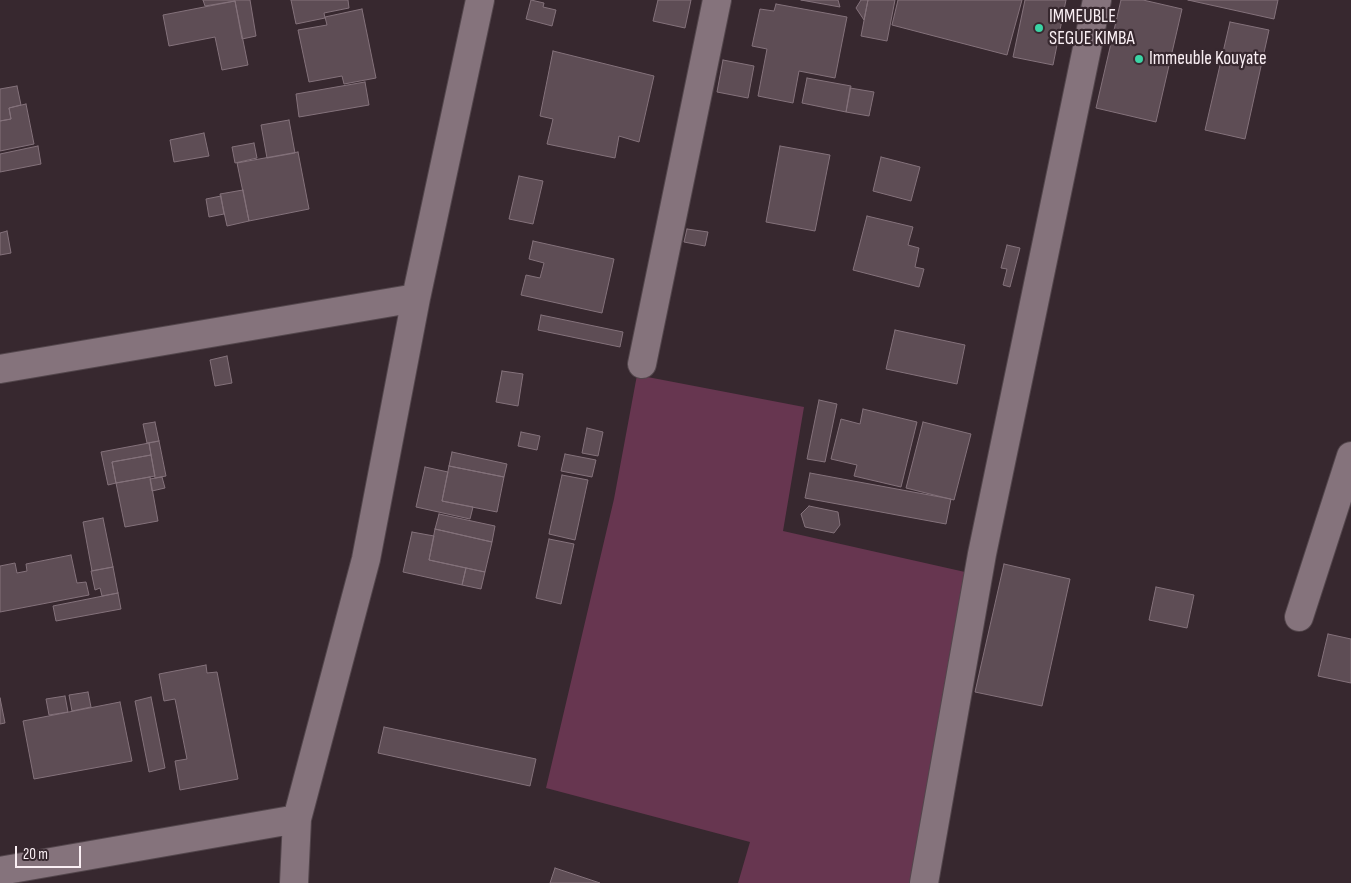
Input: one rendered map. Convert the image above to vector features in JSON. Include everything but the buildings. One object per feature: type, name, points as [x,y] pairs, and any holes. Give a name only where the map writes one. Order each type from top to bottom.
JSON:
[{"type":"street","points":[[294,883],[297,819],[366,559],[416,298],[480,0]]},
{"type":"street","points":[[642,364],[717,0]]},
{"type":"street","points":[[924,883],[982,554],[1097,0]]},
{"type":"street","points":[[0,369],[416,298]]},
{"type":"street","points":[[1299,617],[1351,456]]},
{"type":"street","points":[[0,871],[297,819]]},
{"type":"shaded area","points":[[637,375],[804,407],[783,531],[965,572],[911,883],[738,883],[750,842],[546,788],[614,499]]},
{"type":"place","name":"IMMEUBLE SEGUE KIMBA","points":[[1039,28]]},
{"type":"place","name":"Immeuble Kouyate","points":[[1139,59]]}]
